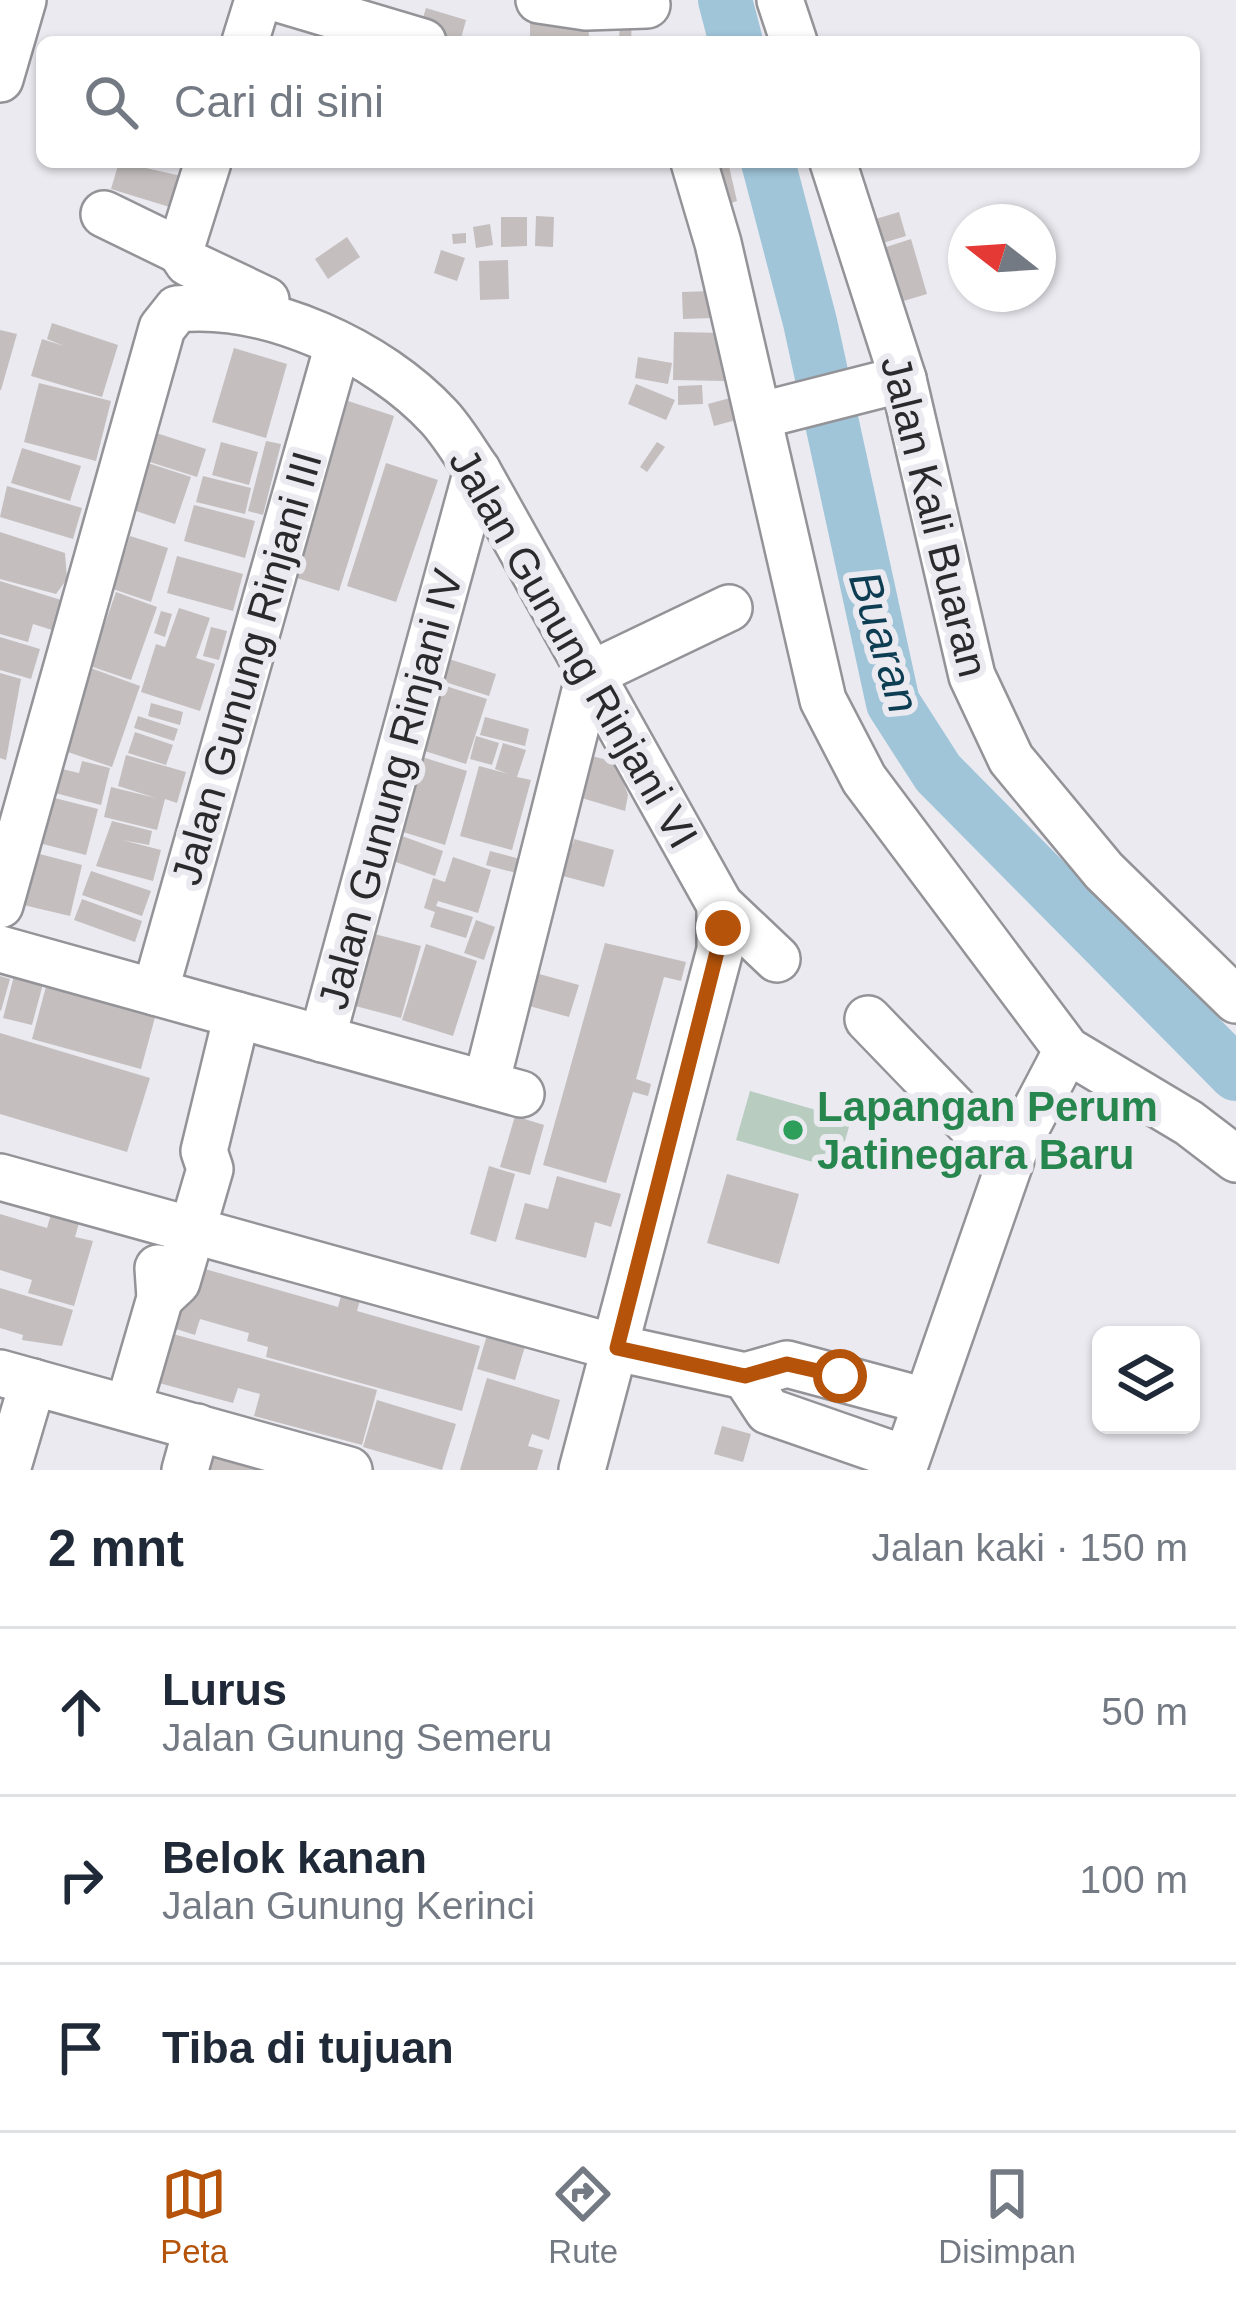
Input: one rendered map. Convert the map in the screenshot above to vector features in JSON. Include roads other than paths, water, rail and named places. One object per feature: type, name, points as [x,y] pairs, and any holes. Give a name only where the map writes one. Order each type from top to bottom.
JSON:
[{"type":"street","points":[[0,79],[23,0]]},
{"type":"street","points":[[247,36],[259,0]]},
{"type":"street","points":[[282,0],[403,36]]},
{"type":"street","points":[[539,0],[650,16]]},
{"type":"street","points":[[780,0],[792,36]]},
{"type":"street","points":[[180,251],[206,168]]},
{"type":"street","points":[[696,168],[766,413],[823,700],[864,779],[1067,1050],[1189,1123],[1236,1159]]},
{"type":"street","name":"Jalan Kali Buaran","points":[[834,168],[972,676],[1011,759],[1105,872],[1236,1000]]},
{"type":"street","points":[[104,214],[180,251],[188,263],[242,293],[327,329]]},
{"type":"street","name":"Jalan Gunung Rinjani VI","points":[[0,905],[162,328],[177,309],[212,307],[302,329],[327,329],[392,375],[440,418],[477,470],[720,905],[777,959]]},
{"type":"street","name":"Jalan Gunung Rinjani III","points":[[155,992],[327,329]]},
{"type":"street","points":[[766,413],[893,381]]},
{"type":"street","name":"Jalan Gunung Rinjani IV","points":[[322,1039],[477,470]]},
{"type":"street","points":[[0,949],[503,1089],[590,675],[729,608]]},
{"type":"street","points":[[582,1470],[720,950],[720,905]]},
{"type":"street","points":[[128,1408],[160,1298],[177,1282],[181,1230],[210,1169],[204,1151],[237,1015]]},
{"type":"street","points":[[868,1019],[1009,1165]]},
{"type":"street","points":[[745,1376],[768,1411],[904,1464],[1009,1165],[1067,1050]]},
{"type":"street","points":[[0,1178],[617,1348],[745,1376],[787,1364],[925,1401]]},
{"type":"street","points":[[7,1470],[16,1377],[128,1408],[191,1449],[349,1470]]},
{"type":"waterway","name":"Buaran","points":[[725,0],[734,36]]},
{"type":"waterway","name":"Buaran","points":[[770,168],[810,322],[893,703],[938,773],[1236,1074]]},
{"type":"place","name":"Lapangan Perum Jatinegara Baru","points":[[793,1130]]}]
